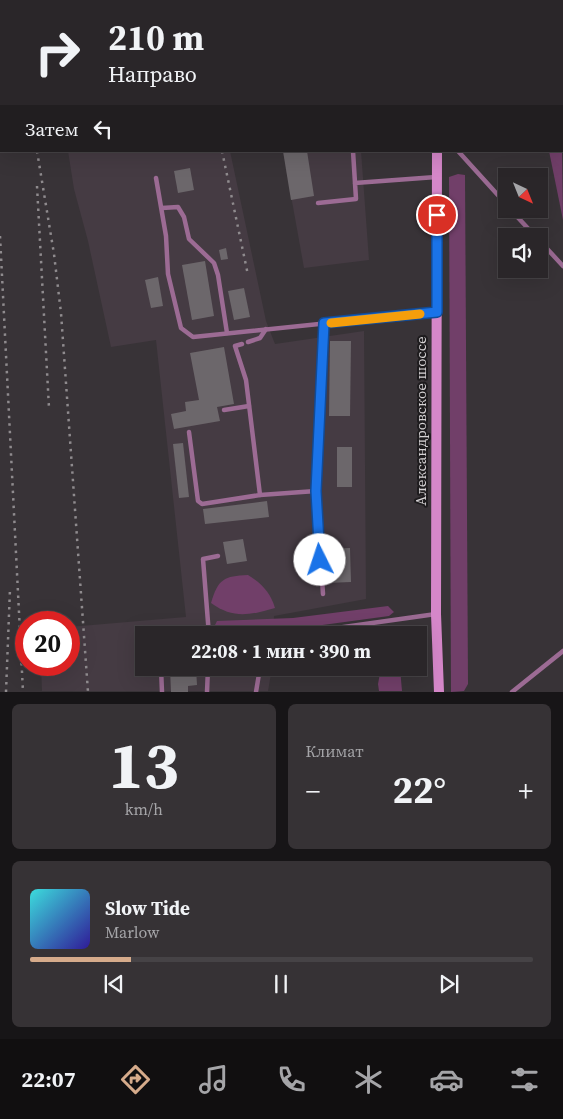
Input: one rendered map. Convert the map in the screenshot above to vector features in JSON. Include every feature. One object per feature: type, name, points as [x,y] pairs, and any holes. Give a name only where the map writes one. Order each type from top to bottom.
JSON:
[{"type":"main road","name":"Александровское шоссе","points":[[437,152],[436,614],[439,692]]},
{"type":"lane","points":[[318,203],[356,199],[353,152]]},
{"type":"lane","points":[[459,152],[498,195]]},
{"type":"lane","points":[[355,183],[437,176]]},
{"type":"lane","points":[[156,178],[162,208],[168,274],[181,328],[193,337],[437,312]]},
{"type":"lane","points":[[162,208],[178,207],[184,218],[189,239],[214,263],[218,275],[227,333]]},
{"type":"lane","points":[[519,218],[528,228]]},
{"type":"lane","points":[[548,250],[563,266]]},
{"type":"lane","points":[[323,594],[316,491],[324,323]]},
{"type":"lane","points":[[248,342],[260,338],[266,329]]},
{"type":"lane","points":[[242,344],[235,346],[246,380],[260,495]]},
{"type":"lane","points":[[224,410],[249,406]]},
{"type":"lane","points":[[189,432],[198,501],[202,504],[260,495],[316,491]]},
{"type":"lane","points":[[208,626],[203,559],[218,556]]},
{"type":"lane","points":[[363,626],[436,614]]},
{"type":"lane","points":[[512,692],[563,652]]},
{"type":"lane","points":[[161,676],[162,692]]},
{"type":"lane","points":[[207,692],[208,676]]},
{"type":"lane","points":[[256,692],[259,676]]},
{"type":"shaded area","points":[[68,152],[230,152],[266,321],[275,344],[364,331],[366,599],[274,616],[273,626],[135,626],[135,676],[271,676],[268,691],[42,691],[41,676],[80,676],[80,626],[186,617],[156,340],[111,347],[88,241],[74,189]]},
{"type":"shaded area","points":[[283,152],[361,152],[369,260],[304,268]]},
{"type":"shaded area","points":[[549,152],[562,152],[563,220]]},
{"type":"shaded area","points":[[458,174],[465,175],[468,684],[464,691],[451,692],[449,177]]},
{"type":"shaded area","points":[[248,575],[265,589],[271,597],[275,608],[242,614],[227,612],[211,603],[216,589],[223,580],[233,576]]},
{"type":"shaded area","points":[[388,606],[394,612],[389,616],[315,626],[214,626],[217,621],[293,618]]},
{"type":"shaded area","points":[[380,676],[401,676],[402,691],[379,691]]},
{"type":"building","points":[[283,152],[307,152],[314,196],[291,200]]},
{"type":"building","points":[[190,168],[194,190],[178,193],[174,171]]},
{"type":"building","points":[[226,248],[228,259],[221,260],[219,250]]},
{"type":"building","points":[[205,261],[214,316],[192,320],[182,265]]},
{"type":"building","points":[[158,277],[163,306],[151,308],[145,280]]},
{"type":"building","points":[[244,288],[250,317],[234,320],[228,291]]},
{"type":"building","points":[[330,341],[351,341],[350,416],[329,416]]},
{"type":"building","points":[[224,347],[234,404],[217,407],[220,421],[174,429],[171,414],[186,411],[185,402],[199,400],[190,353]]},
{"type":"building","points":[[183,443],[189,497],[179,498],[173,444]]},
{"type":"building","points":[[337,447],[352,447],[352,487],[337,487]]},
{"type":"building","points":[[267,501],[269,517],[205,524],[203,509]]},
{"type":"building","points":[[243,539],[247,561],[227,564],[223,542]]},
{"type":"building","points":[[350,548],[351,582],[327,583],[326,549]]},
{"type":"building","points":[[170,676],[196,676],[197,685],[188,686],[188,692],[171,692]]},
{"type":"railway","points":[[37,152],[54,254],[61,313],[88,692]]},
{"type":"railway","points":[[222,152],[248,275]]},
{"type":"railway","points":[[37,186],[49,408]]},
{"type":"railway","points":[[0,236],[23,692]]},
{"type":"railway","points":[[6,692],[10,589]]},
{"type":"slow traffic","points":[[331,323],[420,314]]},
{"type":"route","points":[[320,560],[316,491],[324,323],[437,312],[437,215]]}]
